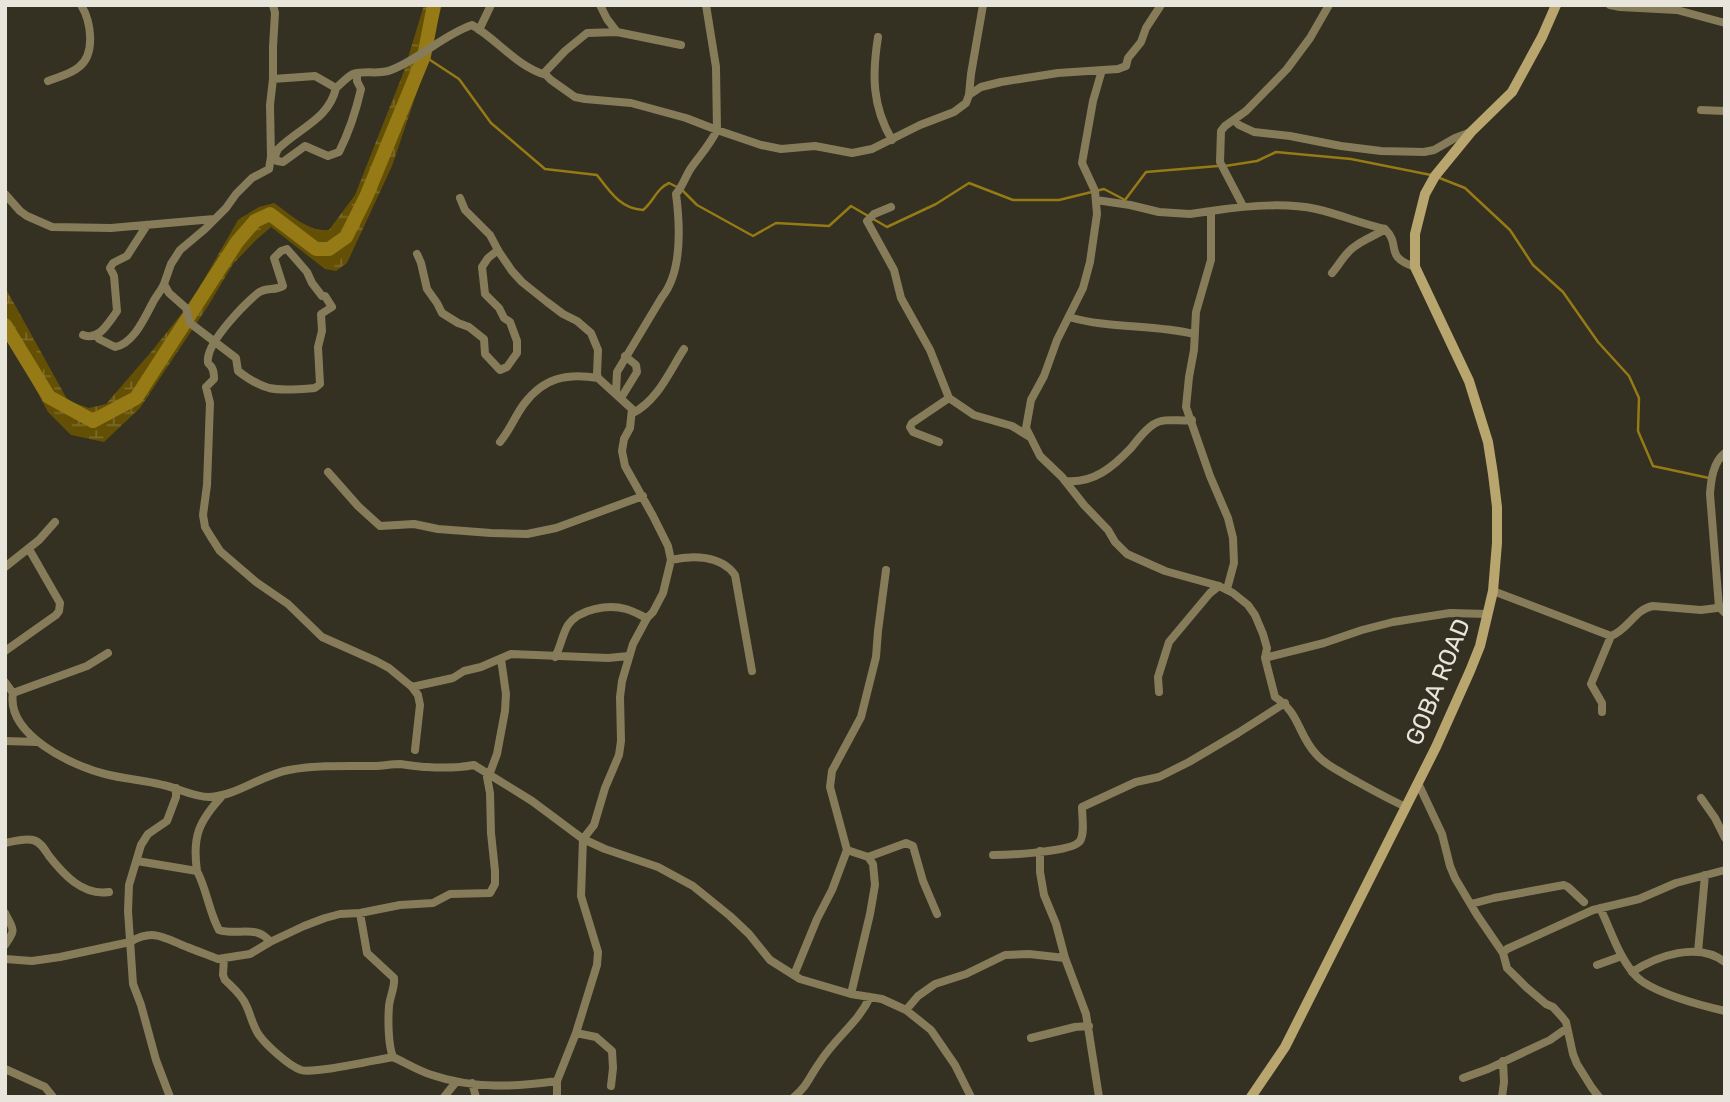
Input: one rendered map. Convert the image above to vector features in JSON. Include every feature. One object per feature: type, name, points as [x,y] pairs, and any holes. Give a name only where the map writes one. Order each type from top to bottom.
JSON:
[{"type":"main road","name":"GOBA ROAD","points":[[1251,1097],[1285,1048],[1418,783],[1470,671],[1488,614],[1497,544],[1497,507],[1488,442],[1469,381],[1415,267],[1415,234],[1425,194],[1438,171],[1471,132],[1512,92],[1556,5]]},
{"type":"street","points":[[48,81],[78,69],[85,60],[91,35],[81,5]]},
{"type":"street","points":[[97,336],[115,347],[125,344],[144,321],[180,250],[215,219],[252,177],[270,170],[275,13],[273,5]]},
{"type":"street","points":[[480,30],[491,5]]},
{"type":"street","points":[[600,5],[617,32]]},
{"type":"street","points":[[618,395],[615,376],[669,288],[674,273],[680,217],[677,194],[690,169],[711,143],[717,130],[716,67],[706,5]]},
{"type":"street","points":[[357,74],[361,89],[348,134],[339,152],[328,156],[305,146],[283,162],[276,160],[278,149],[326,109],[334,99],[337,88],[353,74],[392,70],[460,29],[472,25],[512,57],[547,75],[556,85],[575,97],[631,103],[686,118],[761,145],[781,149],[815,146],[852,153],[872,149],[920,125],[954,112],[966,103],[983,5]]},
{"type":"street","points":[[969,95],[981,87],[1000,82],[1126,66],[1128,58],[1141,42],[1146,28],[1161,5]]},
{"type":"street","points":[[1243,206],[1220,162],[1221,131],[1287,69],[1310,38],[1329,5]]},
{"type":"street","points":[[1610,5],[1677,10],[1725,23]]},
{"type":"street","points":[[547,75],[546,71],[550,65],[587,33],[617,32],[681,45]]},
{"type":"street","points":[[878,37],[874,78],[881,119],[892,140]]},
{"type":"street","points":[[1102,70],[1093,101],[1082,163],[1095,191],[1096,200],[1097,214],[1090,262],[1083,288],[1031,400],[1026,428],[1030,438],[1040,456],[1127,554],[1166,571],[1223,588],[1248,605],[1255,615],[1267,648],[1265,657],[1275,697],[1285,703],[1298,721],[1310,746],[1322,760],[1369,789],[1406,807]]},
{"type":"street","points":[[273,79],[315,76],[337,88]]},
{"type":"street","points":[[1701,110],[1725,111]]},
{"type":"street","points":[[1234,120],[1254,132],[1381,151],[1434,150],[1471,132]]},
{"type":"street","points":[[5,194],[27,216],[52,227],[110,228],[215,219]]},
{"type":"street","points":[[460,198],[465,210],[490,235],[522,282],[591,333],[598,345],[598,378]]},
{"type":"street","points":[[1096,200],[1160,212],[1190,214],[1243,206],[1317,209],[1385,229],[1390,234],[1395,255],[1415,267]]},
{"type":"street","points":[[891,207],[874,214],[867,221],[894,270],[901,298],[930,350],[948,398],[974,415],[1012,426],[1030,438]]},
{"type":"street","points":[[1159,692],[1158,677],[1169,642],[1210,593],[1223,588],[1234,562],[1233,538],[1228,518],[1186,407],[1196,312],[1211,260],[1212,211]]},
{"type":"street","points":[[83,335],[88,338],[97,336],[117,311],[114,276],[110,268],[127,257],[147,225]]},
{"type":"street","points":[[1332,273],[1357,244],[1385,229]]},
{"type":"street","points":[[164,284],[169,293],[186,308],[190,323],[214,342],[236,358],[238,371],[268,388],[315,388],[320,384],[318,347],[322,331],[321,314],[332,307],[312,283],[303,266],[287,249],[274,258],[283,286],[277,289],[268,288],[258,293],[214,342],[208,359],[214,379],[206,387],[209,411],[207,485],[203,515],[205,527],[220,551],[256,582],[288,604],[322,637],[389,668],[412,687],[418,695],[420,705],[415,750]]},
{"type":"street","points":[[417,254],[427,289],[442,313],[484,339],[485,354],[500,370],[507,367],[517,354],[517,341],[510,322],[485,294],[482,267],[498,250]]},
{"type":"street","points":[[1069,317],[1096,323],[1171,329],[1194,334]]},
{"type":"street","points":[[633,413],[664,384],[684,349]]},
{"type":"street","points":[[618,395],[637,372],[636,365],[625,356]]},
{"type":"street","points":[[500,442],[525,402],[544,385],[562,376],[598,378],[632,409],[630,428],[622,451],[628,471],[668,547],[671,560],[663,593],[647,618],[629,656],[620,697],[619,755],[594,825],[583,839],[581,896],[598,952],[597,965],[576,1033],[557,1081],[557,1097]]},
{"type":"street","points":[[939,442],[913,432],[910,427],[948,398]]},
{"type":"street","points":[[1065,481],[1092,479],[1111,467],[1155,422],[1192,420]]},
{"type":"street","points":[[1602,712],[1601,701],[1591,684],[1611,636],[1622,630],[1647,607],[1723,609],[1711,510],[1711,488],[1718,460],[1725,453]]},
{"type":"street","points":[[1714,471],[1725,473]]},
{"type":"street","points":[[328,472],[380,526],[414,524],[438,529],[527,534],[556,528],[643,496]]},
{"type":"street","points":[[5,567],[46,534],[55,522]]},
{"type":"street","points":[[5,651],[56,615],[60,608],[29,549]]},
{"type":"street","points":[[671,560],[701,557],[717,561],[731,569],[738,586],[752,671]]},
{"type":"street","points":[[794,975],[847,850],[830,779],[861,717],[876,657],[886,570]]},
{"type":"street","points":[[1493,591],[1611,636]]},
{"type":"street","points":[[555,657],[570,622],[585,612],[624,608],[647,618]]},
{"type":"street","points":[[1265,657],[1393,622],[1450,613],[1488,614]]},
{"type":"street","points":[[13,693],[87,667],[108,653]]},
{"type":"street","points":[[412,687],[453,678],[464,671],[511,654],[555,657],[629,656]]},
{"type":"street","points":[[5,959],[32,961],[61,957],[130,942],[140,937],[160,935],[186,947],[224,958],[250,954],[270,942],[325,918],[400,905],[433,904],[450,894],[490,893],[495,884],[495,871],[487,777],[497,754],[505,711],[506,694],[501,659]]},
{"type":"street","points":[[5,681],[13,693],[12,700],[21,726],[37,742],[96,772],[176,788],[206,797],[223,795],[290,770],[339,765],[398,764],[429,768],[474,765],[532,801],[583,839],[658,867],[693,886],[749,934],[770,960],[800,979],[851,994],[882,999],[906,1010],[931,1030],[955,1065],[971,1097]]},
{"type":"street","points":[[993,855],[1067,849],[1078,844],[1082,839],[1082,807],[1136,782],[1159,777],[1189,762],[1285,703]]},
{"type":"street","points":[[5,741],[37,742]]},
{"type":"street","points":[[1418,783],[1442,834],[1450,866],[1503,953],[1507,968],[1546,1004],[1553,1007],[1566,1022],[1573,1055],[1599,1097]]},
{"type":"street","points":[[170,1097],[133,984],[129,885],[144,838],[167,821],[176,797],[176,788]]},
{"type":"street","points":[[223,795],[205,818],[196,836],[194,851],[197,871],[219,930],[227,933],[248,930],[268,938],[270,942]]},
{"type":"street","points":[[1701,798],[1725,838]]},
{"type":"street","points":[[5,843],[35,841],[76,884],[88,890],[109,892]]},
{"type":"street","points":[[868,857],[906,843],[913,846],[922,881],[937,914]]},
{"type":"street","points":[[847,850],[868,857],[873,864],[875,885],[851,994]]},
{"type":"street","points":[[1040,851],[1044,895],[1089,1026],[1099,1097]]},
{"type":"street","points":[[137,861],[197,871]]},
{"type":"street","points":[[1503,953],[1600,908],[1639,899],[1665,887],[1725,870]]},
{"type":"street","points":[[1698,952],[1705,875]]},
{"type":"street","points":[[1471,904],[1564,886],[1584,902]]},
{"type":"street","points":[[1600,908],[1622,956],[1638,979],[1659,990],[1725,1012]]},
{"type":"street","points":[[5,913],[13,929],[5,945]]},
{"type":"street","points":[[360,913],[367,953],[394,978],[395,984],[389,1004],[393,1057]]},
{"type":"street","points":[[1632,972],[1664,956],[1698,952],[1710,953],[1725,962]]},
{"type":"street","points":[[906,1010],[918,996],[935,984],[966,974],[1006,954],[1065,958]]},
{"type":"street","points":[[1597,965],[1622,956]]},
{"type":"street","points":[[224,958],[225,980],[247,1006],[250,1019],[260,1036],[277,1053],[300,1069],[324,1069],[393,1057],[429,1074],[456,1082],[490,1086],[557,1081]]},
{"type":"street","points":[[794,1097],[806,1087],[820,1062],[852,1025],[870,997]]},
{"type":"street","points":[[1031,1038],[1089,1026]]},
{"type":"street","points":[[1463,1078],[1550,1040],[1567,1028]]},
{"type":"street","points":[[576,1033],[596,1037],[612,1051],[611,1086]]},
{"type":"street","points":[[1502,1097],[1503,1061]]},
{"type":"street","points":[[5,1069],[45,1087],[53,1097]]},
{"type":"street","points":[[444,1097],[456,1082]]},
{"type":"street","points":[[472,1083],[476,1097]]},
{"type":"street","points":[[806,1087],[810,1097]]},
{"type":"green space","points":[[424,5],[442,5],[420,83],[392,166],[347,263],[336,271],[325,269],[271,227],[233,264],[140,408],[104,442],[71,435],[48,412],[11,343],[5,339],[5,287],[68,401],[89,408],[106,404],[191,302],[238,220],[259,207],[274,203],[307,225],[329,230],[355,195],[404,71]]},
{"type":"waterway","points":[[5,325],[49,397],[93,421],[136,398],[237,242],[255,221],[270,214],[316,249],[329,249],[346,237],[366,197],[424,56],[434,5]]},
{"type":"waterway","points":[[424,56],[459,79],[491,123],[545,169],[597,175],[622,203],[643,210],[661,188],[669,183],[681,189],[697,205],[753,236],[776,223],[829,226],[851,206],[887,227],[936,204],[969,183],[1013,200],[1059,200],[1104,189],[1125,200],[1146,172],[1218,166]]},
{"type":"waterway","points":[[1225,166],[1257,161],[1276,152],[1351,159],[1431,175]]},
{"type":"waterway","points":[[1437,177],[1465,188],[1510,230],[1533,265],[1563,292],[1598,342],[1629,376],[1639,398],[1638,431],[1653,466],[1709,478]]}]
